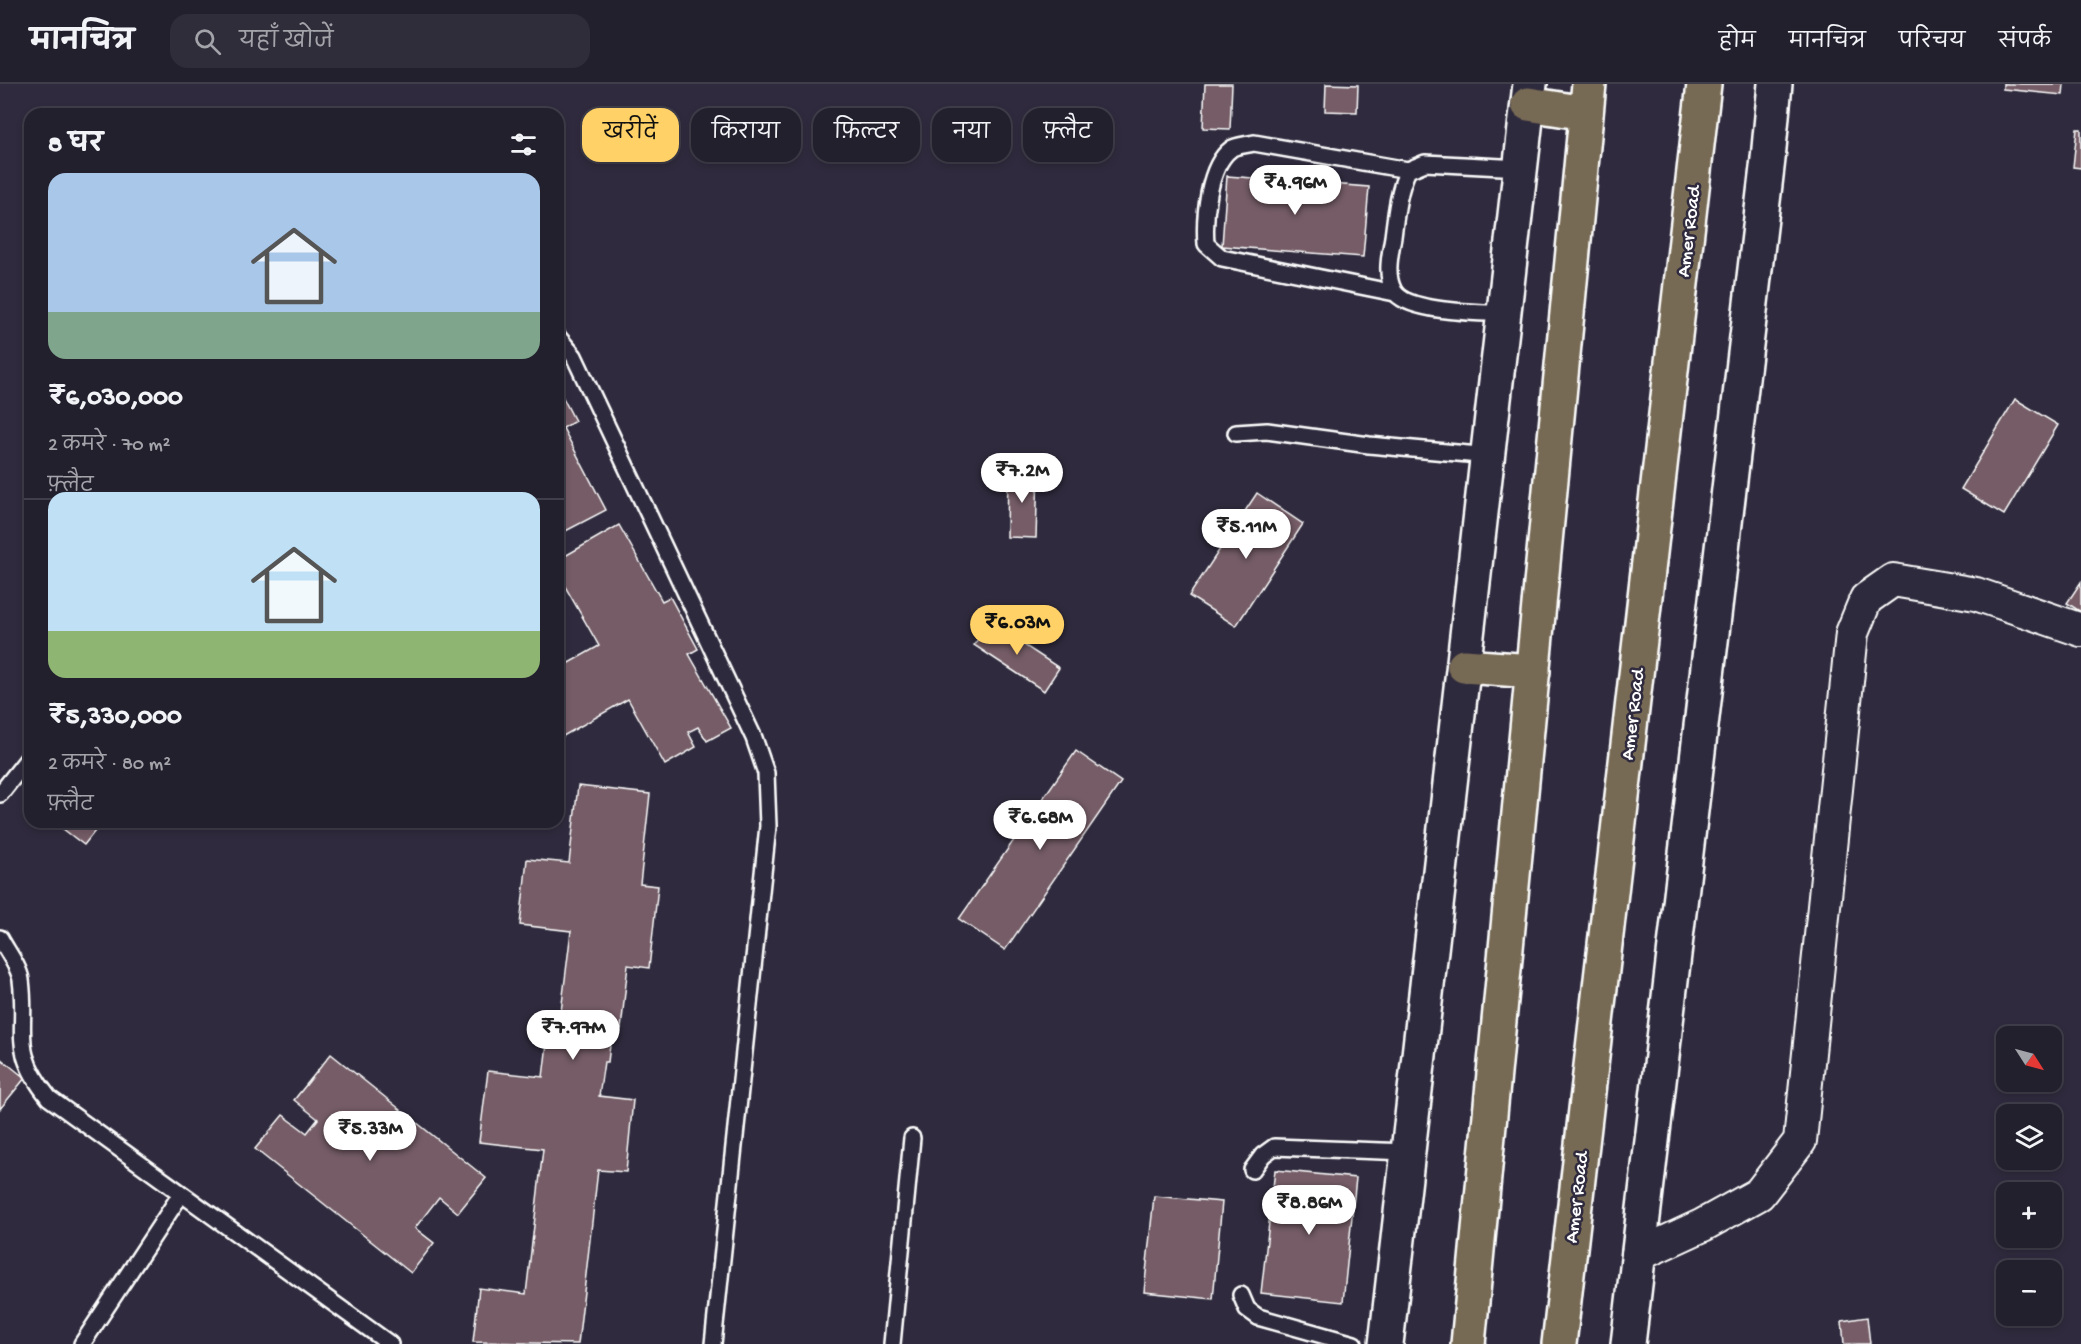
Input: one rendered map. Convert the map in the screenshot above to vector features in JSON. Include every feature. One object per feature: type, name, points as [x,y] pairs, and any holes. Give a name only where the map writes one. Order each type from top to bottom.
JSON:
[{"type":"highway","name":"Amer Road","points":[[1559,1344],[1704,84]]},
{"type":"highway","points":[[1468,1344],[1588,99],[1529,94]]},
{"type":"highway","points":[[1464,666],[1533,671]]},
{"type":"street","points":[[1628,1344],[1775,84]]},
{"type":"street","points":[[1386,1344],[1490,456],[1529,94]]},
{"type":"street","points":[[1638,1255],[1703,1225],[1759,1194],[1800,1141],[1848,693],[1852,633],[1866,599],[1893,580],[1976,594],[2081,630]]},
{"type":"lane","points":[[1504,314],[1419,306],[1405,301],[1395,293],[1222,258],[1206,244],[1208,196],[1219,165],[1231,148],[1254,143],[1408,170],[1425,163],[1521,168]]},
{"type":"lane","points":[[1395,293],[1389,278],[1389,259],[1402,182],[1408,170]]},
{"type":"lane","points":[[564,345],[579,366],[754,738],[766,773],[768,826],[713,1344]]},
{"type":"lane","points":[[1236,433],[1267,431],[1369,445],[1490,456]]},
{"type":"lane","points":[[0,794],[24,764]]},
{"type":"lane","points":[[0,938],[21,977],[22,1052],[32,1077],[49,1098],[390,1344]]},
{"type":"lane","points":[[892,1344],[912,1138]]},
{"type":"lane","points":[[1252,1170],[1263,1155],[1274,1147],[1408,1152]]},
{"type":"lane","points":[[82,1344],[181,1194]]},
{"type":"lane","points":[[1241,1295],[1247,1309],[1258,1317],[1354,1344]]},
{"type":"building","points":[[1205,84],[1232,84],[1230,129],[1203,128]]},
{"type":"building","points":[[1326,84],[1358,85],[1357,112],[1325,111]]},
{"type":"building","points":[[2003,84],[2064,84],[2063,95],[2003,89]]},
{"type":"building","points":[[2077,129],[2081,129],[2081,168],[2073,167]]},
{"type":"building","points":[[1227,176],[1369,187],[1363,257],[1222,246]]},
{"type":"building","points":[[2015,399],[2058,425],[2004,515],[1961,489]]},
{"type":"building","points":[[564,400],[575,421],[564,427]]},
{"type":"building","points":[[564,430],[606,510],[564,532]]},
{"type":"building","points":[[1008,471],[1038,471],[1036,538],[1007,537]]},
{"type":"building","points":[[1257,493],[1303,524],[1236,626],[1189,596]]},
{"type":"building","points":[[619,525],[662,601],[670,597],[698,649],[689,654],[731,728],[707,741],[698,727],[688,732],[696,747],[665,765],[628,699],[564,736],[564,666],[599,646],[564,585],[564,557]]},
{"type":"building","points":[[2081,582],[2081,612],[2067,603]]},
{"type":"building","points":[[989,622],[1059,668],[1044,691],[974,645]]},
{"type":"building","points":[[1076,751],[1121,782],[1005,950],[959,919]]},
{"type":"building","points":[[578,786],[650,794],[640,884],[658,886],[649,968],[628,965],[621,1029],[612,1028],[608,1062],[604,1062],[599,1096],[633,1100],[626,1172],[598,1170],[578,1344],[473,1342],[479,1288],[526,1294],[543,1149],[479,1142],[488,1071],[543,1077],[551,1011],[561,1012],[571,931],[520,925],[527,859],[569,863]]},
{"type":"building","points":[[62,828],[97,828],[84,845]]},
{"type":"building","points":[[331,1054],[486,1178],[458,1213],[439,1197],[415,1228],[434,1243],[411,1273],[255,1149],[283,1115],[307,1133],[318,1119],[294,1100]]},
{"type":"building","points":[[0,1058],[25,1078],[0,1109]]},
{"type":"building","points":[[1275,1170],[1356,1178],[1343,1302],[1261,1293]]},
{"type":"building","points":[[1154,1196],[1222,1202],[1213,1299],[1144,1292]]},
{"type":"building","points":[[1867,1317],[1870,1344],[1844,1344],[1842,1321]]}]
